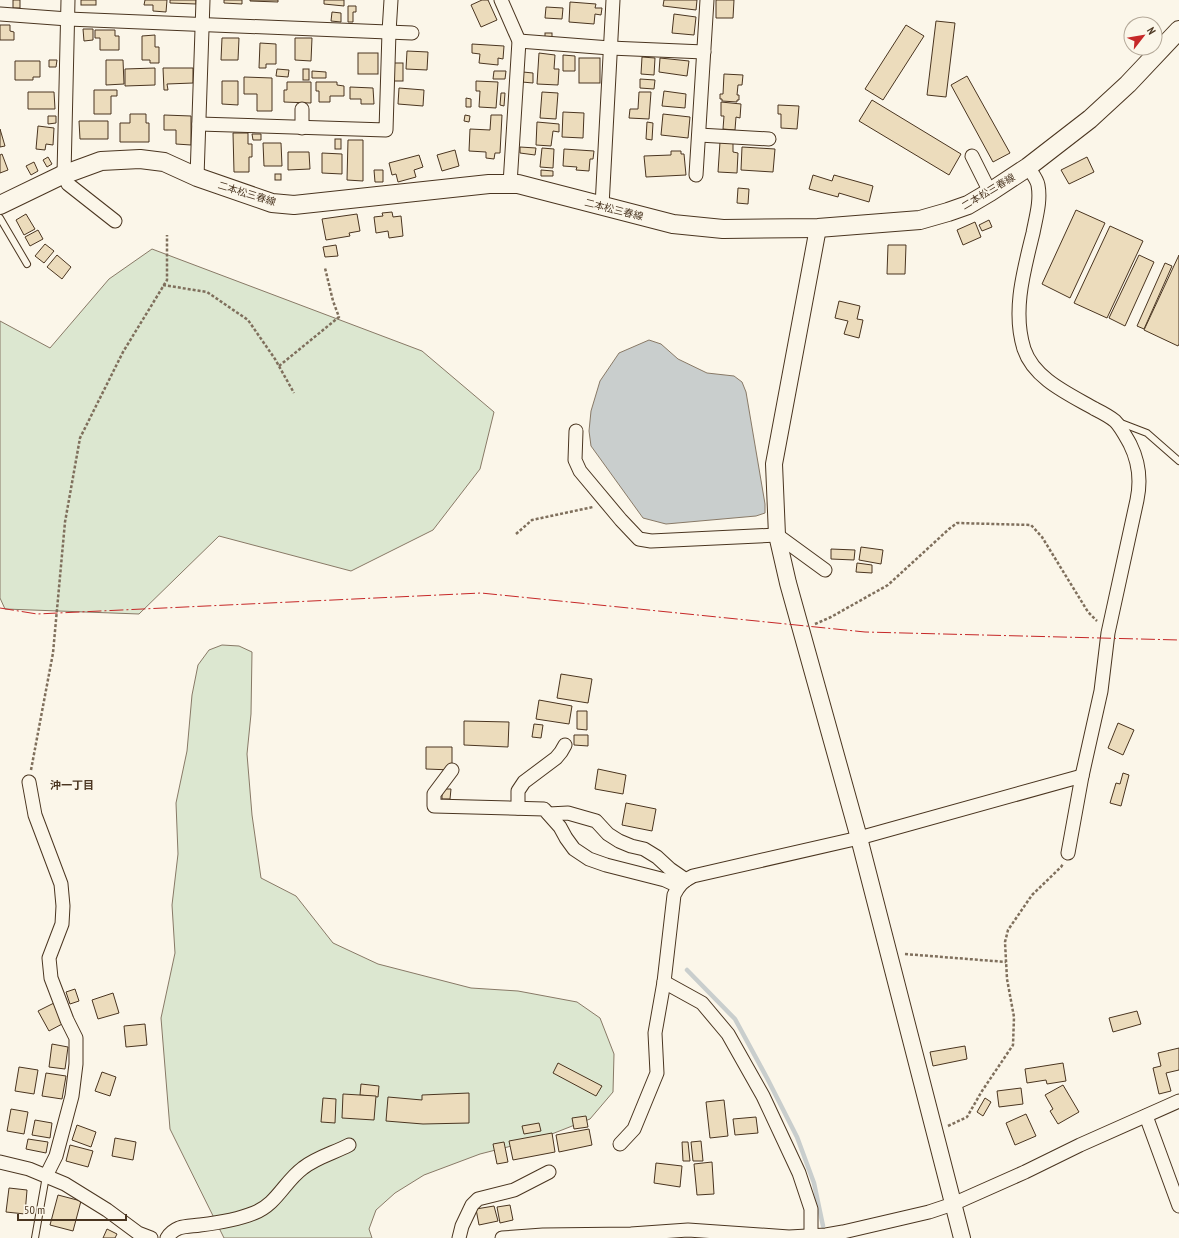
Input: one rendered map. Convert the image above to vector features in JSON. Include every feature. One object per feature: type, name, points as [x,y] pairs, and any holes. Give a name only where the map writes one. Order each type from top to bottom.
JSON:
[{"type":"main road","name":"二本松三春線","points":[[0,205],[64,174],[101,161],[140,159],[164,162],[197,177],[272,203],[294,205],[489,184],[518,184],[673,224],[723,229],[818,228],[920,220],[968,205],[1028,167],[1090,119],[1128,84],[1179,30]]},
{"type":"street","points":[[68,0],[64,174],[68,184],[115,221]]},
{"type":"street","points":[[197,177],[203,0]]},
{"type":"street","points":[[199,124],[386,130],[391,0]]},
{"type":"street","points":[[501,0],[518,41],[510,184]]},
{"type":"street","points":[[602,206],[613,0]]},
{"type":"street","points":[[696,175],[707,0]]},
{"type":"street","points":[[0,14],[68,19],[412,33]]},
{"type":"street","points":[[518,41],[610,48],[704,52]]},
{"type":"street","points":[[302,109],[302,128]]},
{"type":"street","points":[[699,135],[769,139]]},
{"type":"street","points":[[972,156],[990,192]]},
{"type":"street","points":[[1028,167],[1038,183],[1040,202],[1022,280],[1019,307],[1020,330],[1024,350],[1030,361],[1047,380],[1115,422],[1134,452],[1138,465],[1139,489],[1108,634],[1102,691],[1082,776],[1068,853]]},
{"type":"street","points":[[818,228],[774,464],[777,535],[788,583],[859,838],[962,1238]]},
{"type":"street","points":[[576,431],[575,460],[580,471],[607,504],[639,539],[651,541],[777,535],[825,570]]},
{"type":"street","points":[[518,808],[518,792],[524,782],[556,758],[564,745]]},
{"type":"street","points":[[452,770],[434,794],[434,806],[544,810],[560,827],[574,849],[589,859],[606,865],[682,883]]},
{"type":"street","points":[[620,1144],[634,1129],[657,1073],[655,1033],[664,982],[674,894],[682,883],[693,876],[859,838],[1082,776]]},
{"type":"street","points":[[29,782],[35,815],[61,884],[63,906],[62,924],[49,958],[51,978],[67,1020],[76,1038],[76,1064],[72,1096],[56,1156],[46,1176]]},
{"type":"street","points":[[549,814],[568,813],[596,821],[608,834],[619,841],[644,849],[657,856],[682,883]]},
{"type":"street","points":[[664,982],[702,1003],[728,1034],[763,1096],[799,1173],[811,1209],[811,1236]]},
{"type":"street","points":[[502,1238],[543,1235],[631,1234],[688,1230],[789,1237],[826,1235],[843,1232],[929,1212],[953,1204],[1179,1101]]},
{"type":"street","points":[[1146,1116],[1179,1206]]},
{"type":"street","points":[[167,1238],[169,1234],[179,1228],[235,1219],[254,1214],[274,1201],[290,1180],[302,1168],[315,1159],[349,1145]]},
{"type":"street","points":[[0,1162],[30,1168],[65,1184],[107,1210],[137,1236],[151,1238]]},
{"type":"street","points":[[459,1238],[468,1212],[478,1199],[514,1190],[550,1172]]},
{"type":"lane","points":[[0,218],[27,264]]},
{"type":"lane","points":[[1115,422],[1147,433],[1179,461]]},
{"type":"lane","points":[[35,1238],[46,1176]]},
{"type":"path","points":[[29,782],[53,653],[65,522],[80,438],[123,352],[167,280],[167,235]]},
{"type":"path","points":[[279,366],[339,317],[332,301],[325,268]]},
{"type":"path","points":[[163,285],[207,292],[248,320],[279,366],[294,393]]},
{"type":"path","points":[[516,534],[532,520],[607,504]]},
{"type":"path","points":[[801,630],[831,617],[888,586],[957,523],[1031,525],[1042,537],[1088,612],[1108,634]]},
{"type":"path","points":[[934,1129],[952,1125],[967,1116],[982,1090],[1013,1045],[1014,1017],[1007,979],[1005,942],[1008,930],[1032,895],[1061,868],[1068,853]]},
{"type":"path","points":[[889,953],[1006,962]]},
{"type":"green space","points":[[152,249],[422,351],[494,412],[480,469],[433,530],[351,571],[219,536],[139,614],[5,609],[0,598],[0,321],[50,348],[109,279]]},
{"type":"green space","points":[[222,645],[239,646],[252,652],[251,714],[247,754],[252,815],[261,878],[296,896],[333,943],[378,964],[471,988],[518,991],[577,1002],[600,1018],[614,1054],[613,1092],[590,1119],[539,1139],[480,1154],[424,1175],[395,1193],[376,1210],[369,1229],[372,1238],[224,1238],[170,1129],[161,1018],[175,953],[172,905],[178,854],[176,803],[187,751],[192,695],[198,665],[209,650]]},
{"type":"shaded area","points":[[649,340],[661,344],[678,359],[707,373],[734,376],[742,382],[746,392],[765,504],[765,513],[756,516],[666,524],[643,518],[591,446],[589,431],[591,411],[600,381],[619,353]]},
{"type":"building","points":[[13,0],[20,0],[20,8],[13,8]]},
{"type":"building","points":[[81,0],[96,0],[96,5],[81,5]]},
{"type":"building","points":[[145,0],[167,0],[166,12],[153,11],[153,5],[144,5]]},
{"type":"building","points":[[170,0],[196,0],[196,4],[170,3]]},
{"type":"building","points":[[224,0],[242,0],[242,4],[224,3]]},
{"type":"building","points":[[278,0],[278,2],[250,1]]},
{"type":"building","points":[[324,0],[344,0],[344,6],[324,4]]},
{"type":"building","points":[[482,0],[488,0],[497,20],[481,27],[471,5]]},
{"type":"building","points":[[664,0],[697,0],[696,10],[663,6]]},
{"type":"building","points":[[716,0],[734,0],[733,18],[716,18]]},
{"type":"building","points":[[570,2],[596,4],[595,8],[602,8],[601,15],[595,14],[594,24],[569,22]]},
{"type":"building","points":[[348,6],[356,6],[356,12],[353,12],[353,22],[348,22]]},
{"type":"building","points":[[546,7],[563,8],[562,19],[545,18]]},
{"type":"building","points":[[332,12],[341,13],[341,22],[331,21]]},
{"type":"building","points":[[674,14],[696,17],[694,35],[672,33]]},
{"type":"building","points":[[936,21],[955,23],[946,97],[927,95]]},
{"type":"building","points":[[0,25],[10,25],[10,31],[14,32],[14,40],[0,40]]},
{"type":"building","points":[[906,25],[924,36],[883,100],[865,89]]},
{"type":"building","points":[[83,29],[93,29],[93,40],[84,41]]},
{"type":"building","points":[[95,30],[115,30],[115,36],[119,36],[119,50],[100,50],[100,38],[95,38]]},
{"type":"building","points":[[545,33],[552,33],[552,37],[545,37]]},
{"type":"building","points":[[155,35],[155,47],[159,47],[159,63],[150,63],[150,60],[142,60],[142,36]]},
{"type":"building","points":[[222,38],[239,38],[238,60],[221,60]]},
{"type":"building","points":[[295,38],[312,38],[311,61],[295,60]]},
{"type":"building","points":[[260,43],[276,44],[276,64],[266,64],[266,68],[259,68]]},
{"type":"building","points":[[472,44],[504,46],[503,59],[498,58],[498,65],[479,63],[480,54],[472,53]]},
{"type":"building","points":[[407,51],[428,52],[427,70],[406,69]]},
{"type":"building","points":[[358,53],[378,53],[378,74],[358,74]]},
{"type":"building","points":[[539,53],[555,55],[554,69],[559,69],[558,85],[537,84]]},
{"type":"building","points":[[563,55],[575,56],[575,71],[563,71]]},
{"type":"building","points":[[642,57],[655,58],[654,75],[641,74]]},
{"type":"building","points":[[579,58],[600,58],[600,83],[579,83]]},
{"type":"building","points":[[660,58],[689,61],[687,76],[659,72]]},
{"type":"building","points":[[49,60],[57,60],[56,67],[49,67]]},
{"type":"building","points":[[106,60],[123,60],[124,84],[106,85]]},
{"type":"building","points":[[15,61],[40,61],[40,77],[33,77],[33,80],[15,80]]},
{"type":"building","points":[[393,63],[403,63],[403,81],[393,81]]},
{"type":"building","points":[[155,68],[155,85],[125,86],[125,69]]},
{"type":"building","points":[[163,68],[193,68],[193,83],[167,84],[168,90],[164,90]]},
{"type":"building","points":[[277,69],[289,70],[288,77],[276,76]]},
{"type":"building","points":[[303,69],[309,69],[309,80],[303,80]]},
{"type":"building","points":[[312,71],[326,72],[326,78],[312,78]]},
{"type":"building","points":[[494,71],[506,71],[505,79],[493,79]]},
{"type":"building","points":[[523,72],[533,73],[533,83],[522,82]]},
{"type":"building","points":[[724,74],[743,75],[742,85],[738,85],[737,95],[739,95],[739,100],[737,100],[737,102],[722,101],[722,99],[720,99],[720,94],[723,94]]},
{"type":"building","points":[[967,76],[1010,153],[993,162],[951,85]]},
{"type":"building","points":[[244,77],[272,78],[272,111],[257,111],[257,94],[244,94]]},
{"type":"building","points":[[640,79],[655,80],[654,89],[640,88]]},
{"type":"building","points":[[222,81],[238,81],[238,105],[222,104]]},
{"type":"building","points":[[476,81],[498,82],[496,108],[479,107],[480,91],[476,91]]},
{"type":"building","points":[[287,82],[311,82],[311,103],[284,102],[284,90],[287,90]]},
{"type":"building","points":[[316,82],[337,82],[337,85],[344,86],[344,96],[330,96],[330,102],[319,102],[319,91],[316,91]]},
{"type":"building","points":[[350,87],[373,88],[374,104],[361,104],[361,99],[350,99]]},
{"type":"building","points":[[399,88],[424,90],[423,106],[398,104]]},
{"type":"building","points":[[94,90],[117,90],[117,96],[111,96],[111,114],[94,114]]},
{"type":"building","points":[[664,91],[686,94],[685,108],[662,106]]},
{"type":"building","points":[[28,92],[54,92],[55,109],[28,109]]},
{"type":"building","points":[[542,92],[558,93],[556,119],[540,118]]},
{"type":"building","points":[[639,92],[651,92],[649,119],[629,118],[630,109],[638,109]]},
{"type":"building","points":[[501,93],[505,93],[504,106],[500,105]]},
{"type":"building","points":[[466,98],[471,99],[471,107],[466,107]]},
{"type":"building","points":[[872,100],[961,154],[949,175],[859,121]]},
{"type":"building","points":[[721,102],[741,104],[740,118],[736,117],[735,130],[723,129],[724,116],[721,116]]},
{"type":"building","points":[[778,105],[799,106],[797,129],[781,128],[781,114],[778,114]]},
{"type":"building","points":[[563,112],[584,113],[583,138],[562,137]]},
{"type":"building","points":[[130,114],[146,114],[146,123],[149,123],[149,142],[120,142],[120,123],[130,123]]},
{"type":"building","points":[[663,114],[690,117],[688,138],[661,135]]},
{"type":"building","points":[[164,115],[191,116],[191,145],[176,144],[176,130],[164,130]]},
{"type":"building","points":[[465,115],[470,116],[469,122],[464,121]]},
{"type":"building","points":[[491,115],[502,115],[500,153],[495,153],[494,159],[486,158],[486,152],[469,151],[470,129],[490,130]]},
{"type":"building","points":[[48,116],[56,116],[56,123],[48,124]]},
{"type":"building","points":[[79,121],[108,121],[108,139],[80,139]]},
{"type":"building","points":[[537,122],[559,124],[559,132],[553,131],[551,146],[536,145]]},
{"type":"building","points":[[647,122],[653,123],[652,140],[646,139]]},
{"type":"building","points":[[38,126],[54,128],[53,145],[46,144],[45,150],[36,149]]},
{"type":"building","points":[[0,129],[5,146],[0,147]]},
{"type":"building","points":[[233,133],[248,133],[248,144],[252,144],[252,157],[249,157],[249,172],[234,172]]},
{"type":"building","points":[[252,134],[261,134],[261,140],[253,140]]},
{"type":"building","points":[[335,139],[341,139],[341,149],[335,149]]},
{"type":"building","points":[[348,140],[363,140],[363,181],[347,180]]},
{"type":"building","points":[[720,142],[733,143],[733,152],[738,153],[737,173],[718,172]]},
{"type":"building","points":[[263,143],[281,143],[282,166],[264,166]]},
{"type":"building","points":[[520,147],[536,148],[535,155],[520,153]]},
{"type":"building","points":[[742,147],[775,149],[773,172],[741,170]]},
{"type":"building","points":[[542,148],[554,149],[553,168],[540,167]]},
{"type":"building","points":[[564,149],[594,151],[593,159],[590,159],[589,171],[576,170],[577,167],[563,166]]},
{"type":"building","points":[[455,150],[459,166],[442,171],[437,155]]},
{"type":"building","points":[[671,151],[681,151],[681,154],[684,154],[686,175],[646,177],[644,156],[671,155]]},
{"type":"building","points":[[288,152],[309,152],[310,169],[288,170]]},
{"type":"building","points":[[322,153],[342,154],[342,174],[322,173]]},
{"type":"building","points":[[2,154],[8,170],[0,173],[0,155]]},
{"type":"building","points":[[419,155],[423,167],[414,170],[416,177],[398,182],[396,174],[392,175],[389,163]]},
{"type":"building","points":[[48,157],[52,164],[47,167],[43,160]]},
{"type":"building","points":[[1087,157],[1094,172],[1069,184],[1061,170]]},
{"type":"building","points":[[34,162],[38,171],[31,175],[26,166]]},
{"type":"building","points":[[374,170],[383,170],[383,182],[375,182]]},
{"type":"building","points":[[541,170],[553,171],[553,176],[541,176]]},
{"type":"building","points":[[275,174],[281,174],[281,180],[275,180]]},
{"type":"building","points":[[813,175],[832,181],[834,175],[873,186],[869,202],[839,193],[838,197],[809,189]]},
{"type":"building","points":[[738,188],[749,189],[748,204],[737,203]]},
{"type":"building","points":[[1076,210],[1105,223],[1070,298],[1042,284]]},
{"type":"building","points":[[392,212],[393,217],[401,216],[403,236],[389,238],[388,231],[376,233],[374,217],[383,216],[382,213]]},
{"type":"building","points":[[26,214],[35,229],[24,235],[16,220]]},
{"type":"building","points":[[357,214],[360,231],[349,233],[350,236],[326,240],[322,219]]},
{"type":"building","points":[[989,220],[992,227],[982,231],[979,225]]},
{"type":"building","points":[[975,222],[981,237],[963,245],[957,230]]},
{"type":"building","points":[[1110,226],[1143,241],[1107,318],[1074,303]]},
{"type":"building","points":[[38,230],[43,239],[30,246],[25,237]]},
{"type":"building","points":[[45,244],[54,251],[44,263],[35,256]]},
{"type":"building","points":[[336,245],[338,256],[325,257],[323,247]]},
{"type":"building","points":[[888,245],[906,245],[905,274],[887,274]]},
{"type":"building","points":[[57,255],[71,267],[62,279],[47,267]]},
{"type":"building","points":[[1139,255],[1154,262],[1125,326],[1109,318]]},
{"type":"building","points":[[1179,255],[1179,344],[1178,346],[1144,330]]},
{"type":"building","points":[[1165,263],[1172,266],[1144,329],[1137,326]]},
{"type":"building","points":[[839,301],[860,306],[857,319],[863,320],[859,338],[844,334],[848,321],[835,318]]},
{"type":"building","points":[[861,547],[883,550],[881,564],[859,560]]},
{"type":"building","points":[[831,549],[855,550],[854,560],[831,559]]},
{"type":"building","points":[[857,563],[872,565],[872,573],[856,572]]},
{"type":"building","points":[[561,674],[592,679],[588,703],[557,698]]},
{"type":"building","points":[[539,700],[572,706],[569,724],[536,719]]},
{"type":"building","points":[[577,711],[587,711],[587,730],[577,729]]},
{"type":"building","points":[[464,721],[509,722],[508,747],[464,745]]},
{"type":"building","points":[[1118,723],[1134,730],[1123,755],[1108,748]]},
{"type":"building","points":[[534,724],[543,725],[541,738],[532,737]]},
{"type":"building","points":[[574,735],[588,735],[588,746],[574,745]]},
{"type":"building","points":[[426,747],[452,747],[452,770],[426,769]]},
{"type":"building","points":[[598,769],[626,775],[623,794],[595,789]]},
{"type":"building","points":[[1123,773],[1129,775],[1121,806],[1110,803],[1116,783],[1120,784]]},
{"type":"building","points":[[442,789],[451,789],[450,799],[442,799]]},
{"type":"building","points":[[626,803],[656,809],[652,831],[622,825]]},
{"type":"building","points":[[75,989],[79,1001],[70,1004],[66,992]]},
{"type":"building","points":[[113,993],[119,1013],[98,1019],[92,1000]]},
{"type":"building","points":[[54,1003],[64,1023],[49,1031],[38,1011]]},
{"type":"building","points":[[1137,1011],[1141,1024],[1113,1032],[1109,1018]]},
{"type":"building","points":[[145,1024],[147,1045],[126,1047],[124,1026]]},
{"type":"building","points":[[52,1044],[68,1047],[65,1069],[49,1067]]},
{"type":"building","points":[[965,1046],[967,1059],[933,1066],[930,1052]]},
{"type":"building","points":[[1179,1048],[1179,1070],[1166,1073],[1171,1091],[1159,1094],[1153,1068],[1161,1066],[1158,1053]]},
{"type":"building","points":[[558,1063],[602,1086],[596,1096],[553,1073]]},
{"type":"building","points":[[1063,1063],[1066,1081],[1047,1084],[1046,1080],[1027,1083],[1025,1069]]},
{"type":"building","points":[[19,1067],[38,1070],[34,1094],[15,1091]]},
{"type":"building","points":[[102,1072],[116,1077],[110,1096],[95,1091]]},
{"type":"building","points":[[46,1073],[66,1076],[62,1099],[42,1096]]},
{"type":"building","points":[[361,1084],[379,1086],[378,1097],[360,1095]]},
{"type":"building","points":[[1063,1085],[1079,1112],[1058,1124],[1050,1111],[1053,1109],[1045,1095]]},
{"type":"building","points":[[1021,1088],[1023,1104],[999,1107],[997,1091]]},
{"type":"building","points":[[469,1093],[469,1123],[423,1124],[386,1121],[388,1097],[422,1100],[422,1095]]},
{"type":"building","points":[[343,1094],[376,1096],[374,1120],[342,1118]]},
{"type":"building","points":[[323,1098],[336,1099],[335,1123],[321,1122]]},
{"type":"building","points":[[985,1098],[991,1102],[983,1116],[977,1112]]},
{"type":"building","points":[[724,1100],[728,1136],[710,1138],[706,1102]]},
{"type":"building","points":[[11,1109],[28,1112],[24,1134],[7,1131]]},
{"type":"building","points":[[1026,1114],[1036,1136],[1015,1145],[1006,1123]]},
{"type":"building","points":[[586,1116],[588,1127],[574,1129],[572,1118]]},
{"type":"building","points":[[756,1117],[758,1133],[735,1135],[733,1119]]},
{"type":"building","points":[[35,1120],[52,1123],[50,1138],[32,1135]]},
{"type":"building","points":[[539,1123],[541,1131],[524,1134],[522,1126]]},
{"type":"building","points":[[77,1125],[96,1132],[91,1147],[72,1140]]},
{"type":"building","points":[[589,1129],[592,1145],[559,1152],[556,1135]]},
{"type":"building","points":[[552,1133],[555,1152],[513,1160],[509,1141]]},
{"type":"building","points":[[115,1138],[136,1142],[133,1160],[112,1156]]},
{"type":"building","points":[[28,1139],[48,1142],[46,1153],[26,1149]]},
{"type":"building","points":[[701,1141],[703,1161],[693,1161],[691,1142]]},
{"type":"building","points":[[504,1142],[508,1162],[497,1164],[493,1144]]},
{"type":"building","points":[[682,1142],[688,1142],[690,1161],[683,1161]]},
{"type":"building","points":[[70,1145],[93,1151],[88,1167],[66,1161]]},
{"type":"building","points":[[712,1162],[714,1194],[697,1195],[694,1164]]},
{"type":"building","points":[[656,1163],[682,1166],[680,1187],[654,1183]]},
{"type":"building","points":[[9,1188],[27,1190],[25,1214],[6,1212]]},
{"type":"building","points":[[58,1195],[81,1201],[73,1231],[50,1225]]},
{"type":"building","points":[[510,1205],[513,1220],[500,1223],[497,1207]]},
{"type":"building","points":[[494,1206],[498,1221],[479,1225],[476,1209]]},
{"type":"building","points":[[107,1229],[117,1234],[115,1238],[103,1238]]},
{"type":"waterway","points":[[687,970],[735,1019],[767,1078],[797,1137],[814,1183],[823,1226]]},
{"type":"power","points":[[0,608],[37,614],[481,593],[865,632],[1179,640]]},
{"type":"district","name":"沖一丁目","points":[[72,785]]}]
